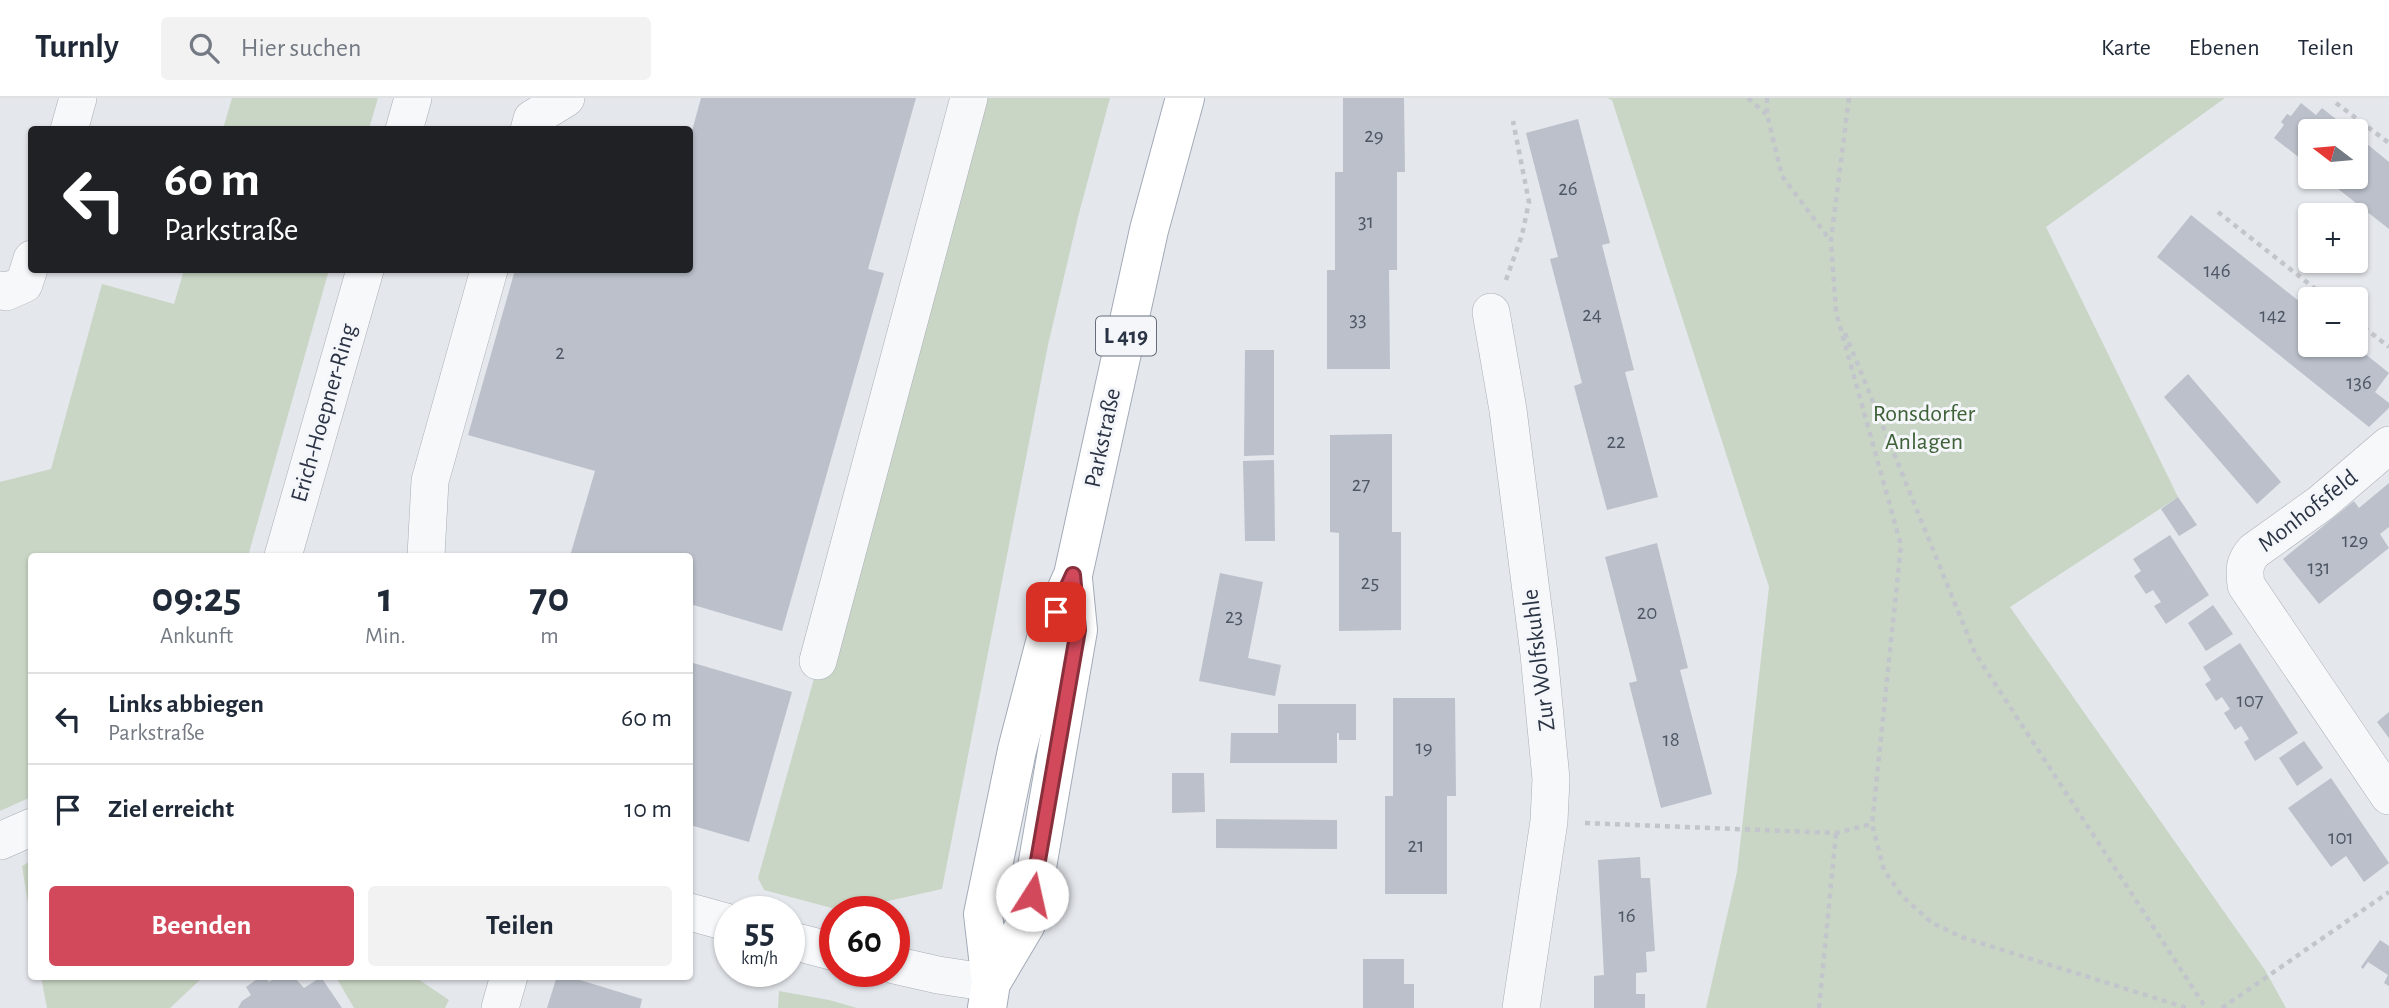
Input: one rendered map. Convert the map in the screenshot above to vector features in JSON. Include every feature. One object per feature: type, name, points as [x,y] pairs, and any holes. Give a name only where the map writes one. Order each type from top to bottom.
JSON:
[{"type":"main road","name":"Parkstraße","points":[[989,995],[983,914],[1017,750],[1048,631],[1073,575],[1149,230],[1185,98]]},
{"type":"street","points":[[70,126],[78,98]]},
{"type":"street","points":[[405,126],[414,98]]},
{"type":"street","points":[[530,126],[532,118],[566,98]]},
{"type":"street","points":[[818,661],[969,98]]},
{"type":"street","points":[[0,290],[6,292],[24,284],[28,272]]},
{"type":"street","name":"Erich-Hoepner-Ring","points":[[284,553],[364,273]]},
{"type":"street","points":[[426,553],[430,481],[488,273]]},
{"type":"street","name":"Zur Wolfskuhle","points":[[1491,312],[1508,410],[1547,717],[1552,779],[1549,821],[1521,1008]]},
{"type":"street","name":"Monhofsfeld","points":[[2389,445],[2321,503],[2254,551],[2246,561],[2244,572],[2246,585],[2389,796]]},
{"type":"street","points":[[0,841],[28,829]]},
{"type":"street","points":[[693,913],[714,919]]},
{"type":"street","points":[[910,969],[938,975],[989,995]]},
{"type":"street","points":[[500,1008],[508,980]]},
{"type":"path","points":[[1748,98],[1767,114]]},
{"type":"path","points":[[1767,98],[1767,114],[1782,176],[1831,240]]},
{"type":"path","points":[[1849,98],[1831,240],[1836,312],[1901,545],[1872,824],[1884,870],[1902,896],[1932,923],[1964,938],[2187,1008]]},
{"type":"path","points":[[2336,103],[2389,143]]},
{"type":"path","points":[[1491,312],[1514,257],[1529,202],[1513,121]]},
{"type":"path","points":[[2218,212],[2313,287]]},
{"type":"path","points":[[1836,312],[1975,653],[2206,1008]]},
{"type":"path","points":[[2368,330],[2389,347]]},
{"type":"path","points":[[1549,821],[1836,833],[1872,824]]},
{"type":"path","points":[[1819,1008],[1836,833]]},
{"type":"path","points":[[2221,1008],[2389,892]]},
{"type":"green space","points":[[232,98],[378,98],[370,126],[224,126]]},
{"type":"green space","points":[[977,98],[1110,98],[1048,345],[942,889],[910,896],[819,896],[819,905],[805,901],[805,896],[787,896],[764,890],[758,878]]},
{"type":"green space","name":"Ronsdorfer Anlagen","points":[[1607,98],[2225,98],[2046,227],[2178,497],[2010,607],[2265,970],[2286,1008],[1706,1008],[1737,872],[1769,587],[1612,100]]},
{"type":"green space","points":[[183,273],[328,273],[249,553],[28,553],[28,798],[0,811],[0,482],[51,469],[102,284],[174,304]]},
{"type":"green space","points":[[28,863],[28,903],[22,866]]},
{"type":"green space","points":[[42,980],[200,980],[170,1008],[47,1008]]},
{"type":"green space","points":[[338,980],[419,980],[449,1000],[445,1008],[354,1008]]},
{"type":"green space","points":[[779,991],[829,1000],[857,1008],[778,1008]]},
{"type":"building","points":[[701,98],[916,98],[868,269],[884,273],[782,631],[693,605],[693,553],[571,553],[595,471],[468,435],[514,273],[693,273],[693,127]]},
{"type":"building","points":[[1343,98],[1404,98],[1405,172],[1397,172],[1397,270],[1389,270],[1390,369],[1327,369],[1327,270],[1335,270],[1335,172],[1343,172]]},
{"type":"building","points":[[2301,103],[2316,115],[2322,108],[2336,119],[2298,119],[2298,157],[2274,138],[2284,125],[2281,122],[2287,114],[2291,116]]},
{"type":"building","points":[[1578,119],[1610,243],[1602,245],[1634,370],[1625,372],[1658,497],[1607,510],[1574,386],[1582,383],[1550,259],[1558,257],[1526,133]]},
{"type":"building","points":[[2368,145],[2389,162],[2389,229],[2368,212],[2368,203],[2356,203],[2338,189],[2368,189]]},
{"type":"building","points":[[2191,215],[2298,300],[2298,357],[2368,356],[2389,373],[2375,392],[2389,403],[2389,408],[2369,427],[2157,257]]},
{"type":"building","points":[[1245,350],[1274,350],[1274,455],[1244,456]]},
{"type":"building","points":[[2188,374],[2281,482],[2257,504],[2164,397]]},
{"type":"building","points":[[1392,434],[1392,532],[1401,532],[1401,630],[1339,631],[1339,533],[1330,532],[1330,435]]},
{"type":"building","points":[[1274,460],[1275,541],[1245,541],[1243,461]]},
{"type":"building","points":[[2389,483],[2389,527],[2380,534],[2389,548],[2319,604],[2283,559],[2354,501],[2359,508]]},
{"type":"building","points":[[2178,497],[2197,525],[2179,536],[2161,509]]},
{"type":"building","points":[[2170,535],[2209,595],[2166,624],[2154,606],[2161,602],[2153,590],[2146,594],[2134,576],[2141,571],[2133,559]]},
{"type":"building","points":[[1657,543],[1688,668],[1680,670],[1712,794],[1661,808],[1629,683],[1637,681],[1605,557]]},
{"type":"building","points":[[1220,573],[1263,582],[1248,658],[1281,665],[1275,696],[1199,681]]},
{"type":"building","points":[[2213,605],[2233,634],[2206,651],[2188,623]]},
{"type":"building","points":[[2240,643],[2298,733],[2255,761],[2244,742],[2249,739],[2241,726],[2235,730],[2224,713],[2230,709],[2222,697],[2216,701],[2205,684],[2211,680],[2203,667]]},
{"type":"building","points":[[693,663],[792,692],[749,842],[693,826]]},
{"type":"building","points":[[1393,698],[1455,698],[1456,796],[1447,796],[1447,894],[1385,894],[1385,796],[1393,796]]},
{"type":"building","points":[[1278,704],[1356,704],[1356,740],[1339,740],[1337,733],[1337,763],[1230,763],[1231,733],[1278,733]]},
{"type":"building","points":[[2389,712],[2389,738],[2377,722]]},
{"type":"building","points":[[2304,741],[2323,768],[2297,786],[2279,758]]},
{"type":"building","points":[[1172,773],[1204,773],[1205,812],[1172,813]]},
{"type":"building","points":[[2331,778],[2389,863],[2364,882],[2346,856],[2331,867],[2288,808]]},
{"type":"building","points":[[1216,819],[1337,820],[1337,849],[1216,848]]},
{"type":"building","points":[[1640,857],[1641,878],[1650,878],[1655,951],[1646,952],[1647,972],[1636,973],[1636,994],[1645,994],[1645,1008],[1594,1008],[1594,976],[1604,975],[1598,860]]},
{"type":"building","points":[[2380,940],[2389,946],[2389,986],[2384,983],[2388,975],[2368,962],[2363,969],[2361,967]]},
{"type":"building","points":[[1363,959],[1404,959],[1404,984],[1414,984],[1414,1008],[1363,1008]]},
{"type":"building","points":[[256,980],[297,980],[304,988],[316,980],[323,980],[342,1008],[238,1008],[242,1001],[251,995],[246,987]]},
{"type":"building","points":[[556,980],[580,980],[642,999],[640,1008],[547,1008]]},
{"type":"route","points":[[1032,895],[1078,630],[1073,575],[1056,612]]}]
